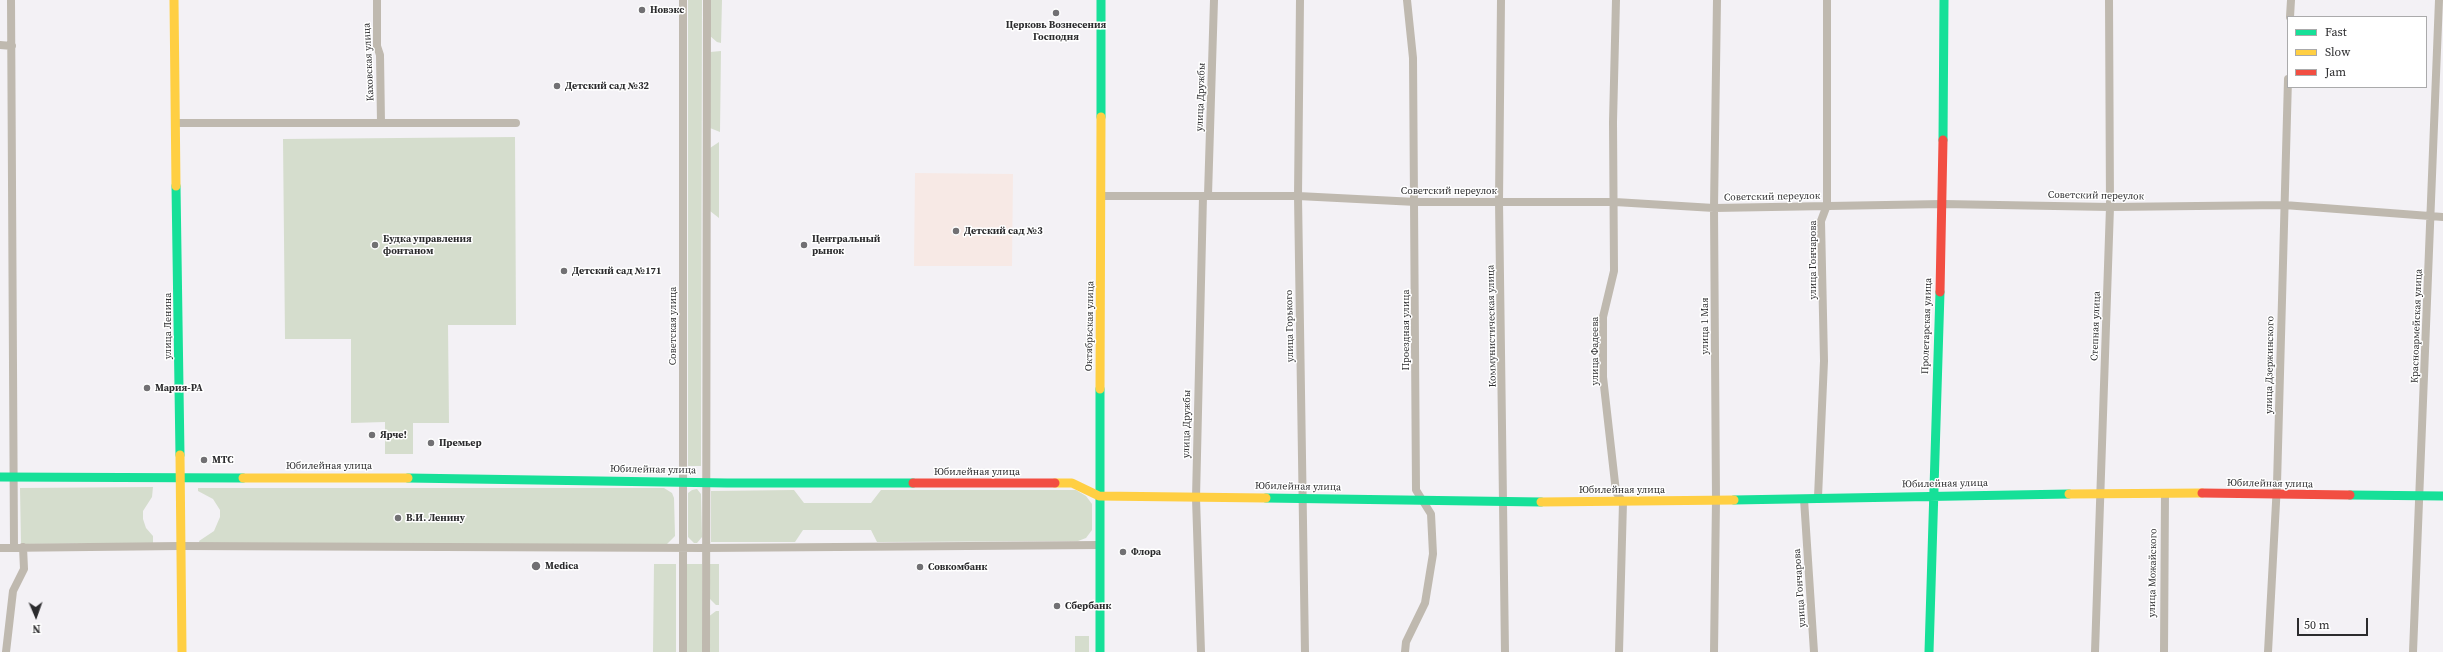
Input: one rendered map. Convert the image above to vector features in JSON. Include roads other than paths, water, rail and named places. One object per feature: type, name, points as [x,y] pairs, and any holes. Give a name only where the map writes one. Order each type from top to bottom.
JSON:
[{"type":"street","points":[[11,0],[14,547]]},
{"type":"street","name":"улица Ленина","points":[[174,0],[182,652]]},
{"type":"street","name":"Каховская улица","points":[[377,0],[377,46],[380,55],[381,123]]},
{"type":"street","name":"Советская улица","points":[[683,0],[683,652]]},
{"type":"street","points":[[706,652],[708,0]]},
{"type":"street","name":"Октябрьская улица","points":[[1100,652],[1099,496],[1102,0]]},
{"type":"street","name":"улица Дружбы","points":[[1201,652],[1196,498],[1214,0]]},
{"type":"street","name":"улица Горького","points":[[1300,0],[1298,196],[1304,498],[1304,652]]},
{"type":"street","name":"Проездная улица","points":[[1405,652],[1406,642],[1424,603],[1433,554],[1430,514],[1424,501],[1416,490],[1416,202],[1413,58],[1407,0]]},
{"type":"street","name":"Коммунистическая улица","points":[[1501,0],[1499,201],[1505,501],[1505,652]]},
{"type":"street","name":"улица Фадеева","points":[[1616,0],[1613,122],[1615,202],[1614,272],[1603,317],[1603,377],[1616,492],[1623,502],[1619,652]]},
{"type":"street","name":"улица 1 Мая","points":[[1714,652],[1716,500],[1714,208],[1717,0]]},
{"type":"street","name":"улица Гончарова","points":[[1818,497],[1824,361],[1821,221],[1827,206],[1827,0]]},
{"type":"street","name":"Пролетарская улица","points":[[1929,652],[1932,496],[1942,204],[1944,0]]},
{"type":"street","name":"Степная улица","points":[[2095,652],[2110,207],[2109,0]]},
{"type":"street","points":[[2290,0],[2290,16]]},
{"type":"street","name":"Красноармейская улица","points":[[2413,652],[2439,0]]},
{"type":"street","points":[[0,46],[12,46]]},
{"type":"street","name":"улица Дзержинского","points":[[2268,652],[2276,495],[2288,88]]},
{"type":"street","points":[[176,123],[516,123]]},
{"type":"street","name":"Советский переулок","points":[[1102,196],[1298,196],[1416,202],[1615,202],[1714,208],[1942,204],[2110,207],[2284,206],[2443,217]]},
{"type":"street","name":"Юбилейная улица","points":[[0,477],[440,478],[682,482],[1072,483],[1099,496],[1424,501],[1623,502],[1804,499],[1818,497],[2101,493],[2443,496]]},
{"type":"street","name":"улица Можайского","points":[[2164,652],[2165,493]]},
{"type":"street","name":"улица Гончарова","points":[[1804,499],[1814,652]]},
{"type":"street","points":[[0,548],[180,546],[706,548],[1099,545]]},
{"type":"street","points":[[6,652],[13,591],[24,569],[23,547]]},
{"type":"place","name":"Новэкс","points":[[642,10]]},
{"type":"place","name":"Церковь Вознесения Господня","points":[[1056,13]]},
{"type":"place","name":"Детский сад №32","points":[[557,86]]},
{"type":"place","name":"Детский сад №3","points":[[956,231]]},
{"type":"place","name":"Будка управления фонтаном","points":[[375,245]]},
{"type":"place","name":"Центральный рынок","points":[[804,245]]},
{"type":"place","name":"Детский сад №171","points":[[564,271]]},
{"type":"place","name":"Мария-РА","points":[[147,388]]},
{"type":"place","name":"Ярче!","points":[[372,435]]},
{"type":"place","name":"Премьер","points":[[431,443]]},
{"type":"place","name":"МТС","points":[[204,460]]},
{"type":"place","name":"В.И. Ленину","points":[[398,518]]},
{"type":"place","name":"Флора","points":[[1123,552]]},
{"type":"place","name":"Mеdica","points":[[536,566]]},
{"type":"place","name":"Совкомбанк","points":[[920,567]]},
{"type":"place","name":"Сбербанк","points":[[1057,606]]}]
